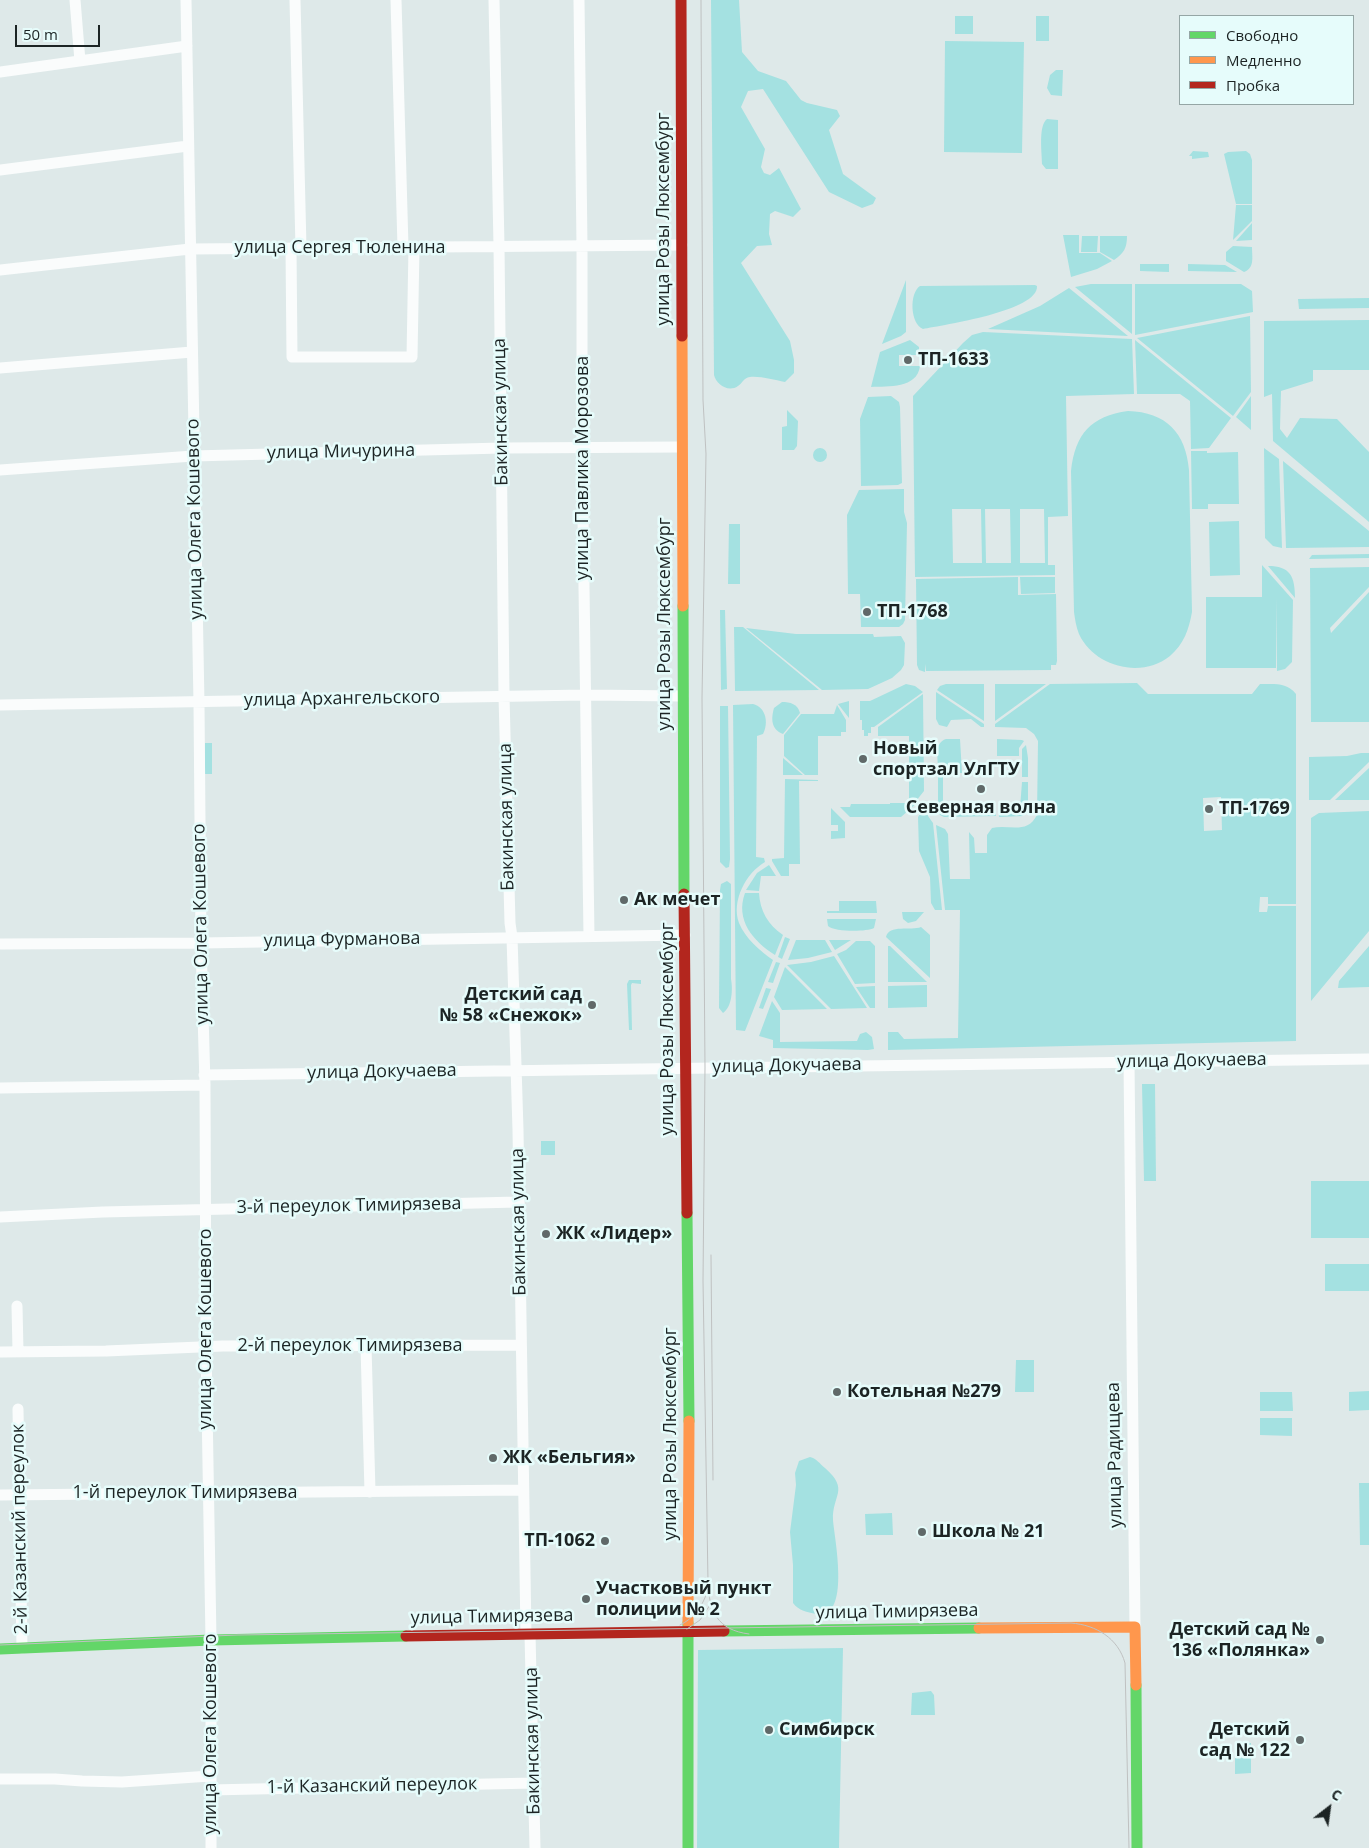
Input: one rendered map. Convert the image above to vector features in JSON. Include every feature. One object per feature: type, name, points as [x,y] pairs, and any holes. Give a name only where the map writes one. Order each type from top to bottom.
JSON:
[{"type":"main road","name":"улица Розы Люксембург","points":[[680,0],[689,1631],[688,1848]]},
{"type":"main road","name":"улица Тимирязева","points":[[0,1649],[211,1640],[689,1631],[1134,1627]]},
{"type":"main road","name":"улица Радищева","points":[[1134,1627],[1137,1848]]},
{"type":"street","points":[[75,0],[80,61]]},
{"type":"street","name":"улица Олега Кошевого","points":[[186,0],[206,1210],[206,1347],[211,1640],[211,1848]]},
{"type":"street","points":[[295,0],[296,248],[292,357],[412,357],[396,0]]},
{"type":"street","name":"Бакинская улица","points":[[494,0],[500,246],[504,696],[516,1070],[523,1490],[536,1848]]},
{"type":"street","name":"улица Павлика Морозова","points":[[579,0],[582,447],[589,936]]},
{"type":"street","points":[[0,72],[187,46]]},
{"type":"street","points":[[0,170],[188,146]]},
{"type":"street","name":"улица Сергея Тюленина","points":[[0,270],[190,249],[682,245]]},
{"type":"street","points":[[0,368],[192,352]]},
{"type":"street","name":"улица Мичурина","points":[[0,470],[193,456],[502,448],[682,447]]},
{"type":"street","name":"улица Архангельского","points":[[0,705],[198,703],[307,699],[504,696],[683,696]]},
{"type":"street","name":"улица Фурманова","points":[[0,944],[684,936]]},
{"type":"street","name":"улица Докучаева","points":[[0,1088],[516,1070],[1369,1059]]},
{"type":"street","name":"улица Радищева","points":[[1129,1062],[1134,1627]]},
{"type":"street","name":"3-й переулок Тимирязева","points":[[0,1217],[103,1212],[518,1202]]},
{"type":"street","points":[[17,1306],[18,1351]]},
{"type":"street","points":[[366,1346],[370,1492]]},
{"type":"street","name":"2-й переулок Тимирязева","points":[[0,1352],[106,1351],[206,1347],[521,1346]]},
{"type":"street","name":"2-й Казанский переулок","points":[[18,1409],[22,1648]]},
{"type":"street","name":"1-й переулок Тимирязева","points":[[0,1495],[523,1490]]},
{"type":"street","points":[[0,1779],[55,1778],[122,1782],[210,1776]]},
{"type":"street","name":"1-й Казанский переулок","points":[[210,1790],[534,1783]]},
{"type":"shaded area","points":[[711,0],[739,0],[742,52],[758,71],[786,81],[801,100],[807,103],[837,110],[840,116],[829,130],[843,174],[876,198],[873,204],[862,208],[829,192],[763,89],[748,91],[741,107],[765,149],[761,167],[764,173],[770,175],[779,168],[801,209],[793,217],[775,211],[770,214],[769,234],[772,245],[757,246],[741,263],[790,341],[794,360],[794,373],[785,382],[750,377],[734,388],[727,388],[720,384],[714,375]]},
{"type":"shaded area","points":[[955,16],[973,16],[973,34],[955,34]]},
{"type":"shaded area","points":[[1036,16],[1049,16],[1049,41],[1036,41]]},
{"type":"shaded area","points":[[945,41],[1024,42],[1022,153],[944,152]]},
{"type":"shaded area","points":[[1056,70],[1063,70],[1062,96],[1051,95],[1047,88],[1050,75]]},
{"type":"shaded area","points":[[1047,119],[1058,120],[1058,169],[1046,169],[1042,164],[1041,133],[1044,122]]},
{"type":"shaded area","points":[[1193,151],[1208,152],[1209,157],[1192,159],[1192,156],[1189,156]]},
{"type":"shaded area","points":[[1246,151],[1250,154],[1252,160],[1252,204],[1236,204],[1224,154]]},
{"type":"shaded area","points":[[1236,205],[1252,205],[1252,221],[1233,240]]},
{"type":"shaded area","points":[[1252,223],[1252,240],[1236,241]]},
{"type":"shaded area","points":[[1063,235],[1079,235],[1079,253],[1100,253],[1112,261],[1097,269],[1071,277]]},
{"type":"shaded area","points":[[1082,236],[1098,236],[1097,252],[1081,252]]},
{"type":"shaded area","points":[[1100,236],[1127,236],[1124,250],[1114,260],[1100,252]]},
{"type":"shaded area","points":[[1233,246],[1252,247],[1251,265],[1248,270],[1244,272],[1226,261],[1226,252]]},
{"type":"shaded area","points":[[1140,264],[1169,264],[1169,272],[1140,271]]},
{"type":"shaded area","points":[[1188,264],[1225,265],[1237,272],[1188,271]]},
{"type":"shaded area","points":[[906,280],[906,332],[882,344]]},
{"type":"shaded area","points":[[1091,284],[1132,284],[1132,334],[1075,287]]},
{"type":"shaded area","points":[[1135,284],[1241,284],[1252,291],[1253,312],[1135,335]]},
{"type":"shaded area","points":[[920,286],[1037,286],[1033,295],[1023,303],[1007,310],[968,320],[923,329],[919,326],[913,315],[914,295]]},
{"type":"shaded area","points":[[1069,288],[1128,336],[988,329],[1040,306]]},
{"type":"shaded area","points":[[1369,298],[1369,308],[1299,309],[1298,299]]},
{"type":"shaded area","points":[[1250,316],[1251,392],[1233,416],[1137,338]]},
{"type":"shaded area","points":[[1369,320],[1369,370],[1313,370],[1313,381],[1281,391],[1280,429],[1287,438],[1300,418],[1337,419],[1369,452],[1369,522],[1273,441],[1272,394],[1264,397],[1264,321]]},
{"type":"shaded area","points":[[983,332],[1132,339],[1134,394],[1066,396],[1068,516],[1048,517],[1048,565],[1055,565],[1055,575],[915,577],[913,396],[972,335]],"holes":[[[952,509],[981,509],[982,563],[953,563]],[[985,509],[1010,509],[1011,563],[986,563]],[[1020,509],[1044,509],[1045,563],[1020,563]]]},
{"type":"shaded area","points":[[910,340],[919,347],[919,355],[899,355],[899,366],[920,366],[918,373],[913,379],[901,385],[871,387],[880,352]]},
{"type":"shaded area","points":[[1135,340],[1231,418],[1209,448],[1191,449],[1190,401],[1180,394],[1137,394]]},
{"type":"shaded area","points":[[891,396],[899,402],[900,407],[902,483],[898,485],[861,486],[860,419],[868,397]]},
{"type":"shaded area","points":[[1251,396],[1251,430],[1236,417]]},
{"type":"shaded area","points":[[787,410],[798,421],[797,446],[794,450],[782,450],[782,427],[787,426]]},
{"type":"shaded area","points":[[1128,411],[1153,415],[1163,420],[1172,427],[1184,445],[1189,470],[1192,612],[1185,636],[1170,656],[1159,663],[1133,668],[1107,662],[1096,655],[1086,645],[1077,629],[1074,612],[1071,471],[1076,447],[1087,429],[1104,417]]},
{"type":"shaded area","points":[[817,448],[823,448],[827,455],[823,462],[817,462],[813,458],[813,452]]},
{"type":"shaded area","points":[[1264,448],[1279,459],[1282,548],[1273,546],[1265,538]]},
{"type":"shaded area","points":[[1191,451],[1207,451],[1207,453],[1238,452],[1239,504],[1208,504],[1208,509],[1192,509]]},
{"type":"shaded area","points":[[1283,461],[1369,531],[1369,547],[1286,548]]},
{"type":"shaded area","points":[[904,489],[904,512],[907,523],[905,620],[899,627],[861,627],[860,594],[848,594],[847,515],[859,490]]},
{"type":"shaded area","points":[[1239,521],[1240,575],[1210,576],[1209,522]]},
{"type":"shaded area","points":[[729,524],[740,524],[740,584],[728,584]]},
{"type":"shaded area","points":[[1369,554],[1369,558],[1309,559],[1312,555]]},
{"type":"shaded area","points":[[1262,565],[1293,600],[1292,662],[1285,669],[1277,671],[1276,597],[1276,668],[1206,668],[1206,597],[1262,597]]},
{"type":"shaded area","points":[[1268,566],[1282,568],[1290,574],[1294,584],[1295,598]]},
{"type":"shaded area","points":[[1369,567],[1369,587],[1330,628],[1331,633],[1369,592],[1369,722],[1311,722],[1310,568]]},
{"type":"shaded area","points":[[1018,577],[1018,595],[1056,594],[1057,661],[1056,665],[1051,665],[1051,670],[926,671],[925,664],[925,672],[919,670],[917,665],[916,579]]},
{"type":"shaded area","points":[[1020,577],[1055,577],[1055,593],[1021,594]]},
{"type":"shaded area","points":[[720,610],[725,610],[727,689],[721,690]]},
{"type":"shaded area","points":[[734,627],[743,627],[819,690],[735,691]]},
{"type":"shaded area","points":[[746,628],[796,634],[873,634],[874,637],[901,636],[905,643],[904,665],[892,678],[868,689],[822,690]]},
{"type":"shaded area","points":[[1137,683],[1148,694],[1252,694],[1260,684],[1275,684],[1289,687],[1296,694],[1296,904],[1268,904],[1268,897],[1260,897],[1259,912],[1267,912],[1268,906],[1296,906],[1296,1041],[888,1050],[888,1032],[898,1032],[904,1039],[958,1038],[960,910],[945,910],[936,825],[945,829],[948,834],[950,879],[970,879],[969,832],[974,838],[975,853],[987,853],[987,835],[992,828],[1023,827],[1033,821],[1037,815],[1038,741],[1034,734],[1026,728],[995,727],[995,724],[1050,684]],"holes":[[[1221,797],[1222,830],[1204,831],[1203,798]]]},
{"type":"shaded area","points":[[906,684],[915,686],[923,692],[874,727],[871,727],[871,733],[868,733],[868,736],[864,736],[862,720],[860,720],[860,701],[870,701]]},
{"type":"shaded area","points":[[946,684],[984,684],[984,721],[937,690],[940,686]]},
{"type":"shaded area","points":[[995,684],[1046,684],[995,721]]},
{"type":"shaded area","points":[[936,692],[984,724],[984,727],[981,727],[971,719],[951,720],[947,727],[939,725],[936,719]]},
{"type":"shaded area","points":[[923,694],[924,791],[916,801],[909,801],[909,736],[878,736],[878,727]]},
{"type":"shaded area","points":[[849,701],[849,718],[838,704]]},
{"type":"shaded area","points":[[782,702],[793,704],[800,713],[783,734],[776,729],[772,720],[774,708]]},
{"type":"shaded area","points":[[753,704],[761,708],[766,720],[763,734],[757,736],[756,857],[764,858],[765,862],[746,880],[739,897],[737,915],[742,929],[749,939],[773,960],[745,1031],[736,1030],[733,705]]},
{"type":"shaded area","points":[[837,705],[846,720],[846,732],[841,732],[841,736],[818,736],[818,775],[805,775],[784,756],[784,735],[801,714],[834,714]]},
{"type":"shaded area","points":[[720,706],[728,706],[730,859],[729,867],[726,868],[720,862]]},
{"type":"shaded area","points":[[946,739],[960,739],[962,773],[947,773],[946,768],[938,768],[938,747]]},
{"type":"shaded area","points":[[997,739],[1024,741],[1019,748],[1019,756],[997,756]]},
{"type":"shaded area","points":[[205,743],[212,743],[212,774],[205,774]]},
{"type":"shaded area","points":[[1026,745],[1028,777],[1022,777],[1022,749]]},
{"type":"shaded area","points":[[1369,753],[1369,762],[1330,800],[1309,800],[1309,757],[1347,756]]},
{"type":"shaded area","points":[[783,758],[803,775],[783,775]]},
{"type":"shaded area","points":[[1369,768],[1369,800],[1335,800]]},
{"type":"shaded area","points":[[938,771],[943,771],[943,810],[995,810],[996,816],[944,817],[940,815],[938,810]]},
{"type":"shaded area","points":[[785,779],[818,781],[799,781],[800,864],[789,864],[789,876],[781,876],[772,859],[784,858]]},
{"type":"shaded area","points":[[1022,782],[1028,782],[1028,809],[1025,814],[1020,808]]},
{"type":"shaded area","points":[[917,803],[901,817],[850,817],[840,807],[850,807],[851,804]]},
{"type":"shaded area","points":[[926,805],[928,816],[933,823],[942,910],[935,910],[931,903],[930,877],[919,851],[918,817]]},
{"type":"shaded area","points":[[1000,805],[1016,805],[1023,816],[999,817]]},
{"type":"shaded area","points":[[831,808],[845,822],[845,838],[831,839],[831,831],[838,831],[838,825],[831,825]]},
{"type":"shaded area","points":[[1369,811],[1369,931],[1311,1001],[1311,818],[1319,813]]},
{"type":"shaded area","points":[[769,865],[776,876],[761,876],[759,891],[746,890],[757,873]]},
{"type":"shaded area","points":[[727,881],[731,884],[732,993],[730,1003],[723,1013],[719,1008],[720,890],[721,884]]},
{"type":"shaded area","points":[[745,893],[759,893],[763,912],[773,927],[783,935],[775,955],[753,936],[744,921],[742,912]]},
{"type":"shaded area","points":[[839,901],[876,901],[877,913],[827,913],[827,911],[839,911]]},
{"type":"shaded area","points":[[902,912],[924,912],[916,921],[908,923],[903,919]]},
{"type":"shaded area","points":[[827,919],[876,919],[874,928],[851,931],[828,926]]},
{"type":"shaded area","points":[[921,927],[930,935],[930,978],[886,937],[888,933],[896,929]]},
{"type":"shaded area","points":[[785,937],[790,939],[782,959],[778,957]]},
{"type":"shaded area","points":[[796,940],[825,940],[832,952],[808,958],[788,960]]},
{"type":"shaded area","points":[[829,940],[851,940],[835,950]]},
{"type":"shaded area","points":[[856,941],[870,941],[875,946],[875,983],[855,984],[837,954],[846,950]]},
{"type":"shaded area","points":[[888,946],[890,946],[927,982],[888,982]]},
{"type":"shaded area","points":[[1369,946],[1369,987],[1338,988],[1339,981]]},
{"type":"shaded area","points":[[834,956],[867,1008],[831,1009],[787,965],[811,962]]},
{"type":"shaded area","points":[[776,962],[780,963],[773,983],[768,982]]},
{"type":"shaded area","points":[[785,967],[827,1009],[782,1010],[774,997]]},
{"type":"shaded area","points":[[629,980],[641,980],[641,984],[632,983],[631,985],[632,1030],[629,1030],[627,984]]},
{"type":"shaded area","points":[[927,985],[927,1007],[888,1008],[888,986]]},
{"type":"shaded area","points":[[875,986],[875,1008],[870,1008],[856,987]]},
{"type":"shaded area","points":[[766,988],[771,989],[763,1009],[759,1008]]},
{"type":"shaded area","points":[[772,1001],[780,1013],[780,1042],[857,1041],[860,1034],[866,1032],[872,1037],[874,1049],[773,1048],[773,1040],[759,1036]]},
{"type":"shaded area","points":[[1142,1084],[1155,1084],[1156,1181],[1144,1181]]},
{"type":"shaded area","points":[[541,1141],[555,1141],[555,1155],[541,1155]]},
{"type":"shaded area","points":[[1311,1181],[1369,1181],[1369,1238],[1311,1238]]},
{"type":"shaded area","points":[[1325,1264],[1369,1264],[1369,1291],[1325,1291]]},
{"type":"shaded area","points":[[1016,1360],[1034,1360],[1034,1392],[1015,1392]]},
{"type":"shaded area","points":[[1369,1391],[1369,1410],[1349,1411],[1349,1392]]},
{"type":"shaded area","points":[[1260,1392],[1292,1392],[1293,1411],[1260,1411]]},
{"type":"shaded area","points":[[1260,1418],[1292,1418],[1292,1436],[1260,1435]]},
{"type":"shaded area","points":[[810,1457],[818,1461],[832,1476],[837,1482],[838,1488],[833,1511],[838,1559],[837,1592],[834,1605],[827,1613],[816,1614],[806,1612],[793,1603],[793,1565],[790,1532],[796,1485],[795,1473],[799,1461]]},
{"type":"shaded area","points":[[1359,1483],[1369,1483],[1369,1545],[1360,1545]]},
{"type":"shaded area","points":[[892,1513],[893,1535],[866,1535],[865,1514]]},
{"type":"shaded area","name":"Симбирск","points":[[843,1648],[839,1848],[697,1848],[698,1650]]},
{"type":"shaded area","points":[[931,1691],[934,1695],[935,1715],[911,1715],[912,1693]]},
{"type":"shaded area","points":[[1235,1743],[1251,1743],[1251,1773],[1235,1774]]},
{"type":"tram line","points":[[701,0],[703,400],[706,454],[702,698],[705,1067],[703,1281],[708,1582],[710,1602],[717,1617],[729,1628],[749,1634]]},
{"type":"tram line","points":[[711,1255],[713,1480]]},
{"type":"tram line","points":[[680,1625],[697,1612],[707,1592]]},
{"type":"tram line","points":[[687,1629],[700,1620],[712,1602]]},
{"type":"tram line","points":[[0,1645],[237,1635],[1080,1624],[1105,1634],[1117,1646],[1125,1663],[1129,1848]]},
{"type":"traffic: fast","points":[[683,606],[684,894]]},
{"type":"traffic: fast","points":[[687,1213],[689,1421]]},
{"type":"traffic: fast","points":[[688,1623],[688,1848]]},
{"type":"traffic: fast","points":[[724,1631],[979,1628]]},
{"type":"traffic: fast","points":[[0,1649],[211,1640],[406,1636]]},
{"type":"traffic: fast","points":[[1136,1685],[1137,1848]]},
{"type":"traffic: slow","points":[[682,336],[683,606]]},
{"type":"traffic: slow","points":[[688,1623],[689,1421]]},
{"type":"traffic: slow","points":[[979,1628],[1135,1627],[1136,1685]]},
{"type":"traffic: jam","points":[[681,0],[682,336]]},
{"type":"traffic: jam","points":[[684,894],[687,1213]]},
{"type":"traffic: jam","points":[[406,1636],[724,1631]]},
{"type":"place","name":"ТП-1633","points":[[908,360]]},
{"type":"place","name":"ТП-1768","points":[[867,612]]},
{"type":"place","name":"Новый спортзал УлГТУ","points":[[863,759]]},
{"type":"place","name":"Северная волна","points":[[981,789]]},
{"type":"place","name":"ТП-1769","points":[[1209,809]]},
{"type":"place","name":"Ак мечет","points":[[624,900]]},
{"type":"place","name":"Детский сад № 58 «Снежок»","points":[[592,1005]]},
{"type":"place","name":"ЖК «Лидер»","points":[[546,1234]]},
{"type":"place","name":"Котельная №279","points":[[837,1392]]},
{"type":"place","name":"ЖК «Бельгия»","points":[[493,1458]]},
{"type":"place","name":"Школа № 21","points":[[922,1532]]},
{"type":"place","name":"ТП-1062","points":[[605,1541]]},
{"type":"place","name":"Участковый пункт полиции № 2","points":[[586,1599]]},
{"type":"place","name":"Детский сад № 136 «Полянка»","points":[[1320,1640]]},
{"type":"place","name":"Симбирск","points":[[769,1730]]},
{"type":"place","name":"Детский сад № 122","points":[[1300,1740]]}]
